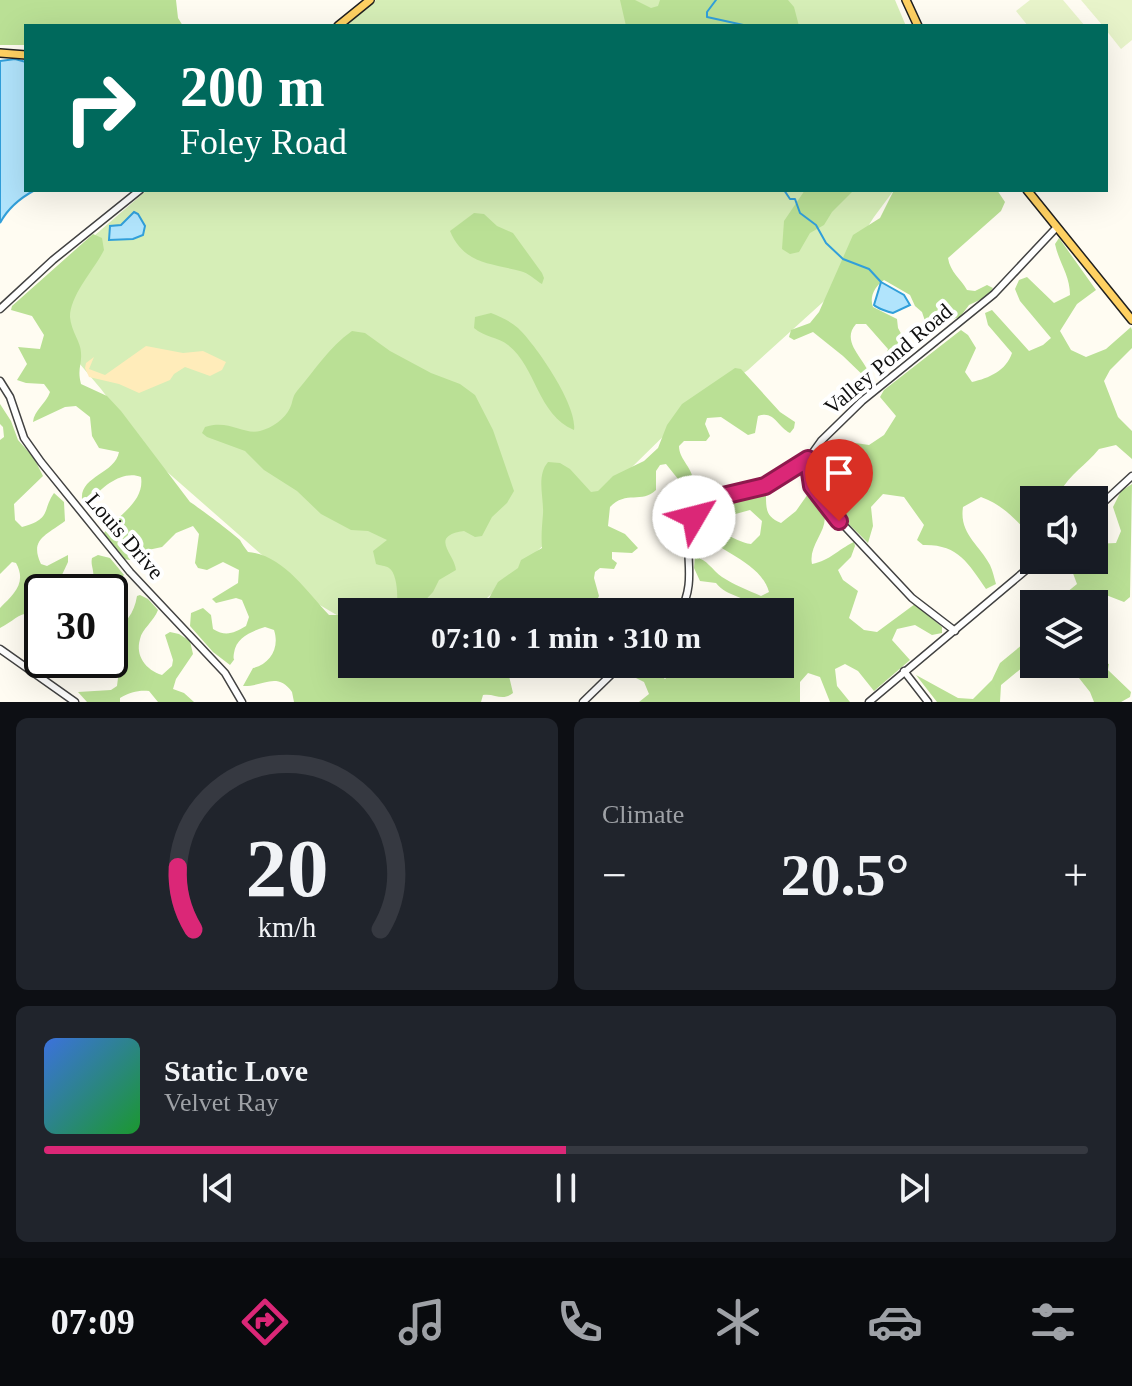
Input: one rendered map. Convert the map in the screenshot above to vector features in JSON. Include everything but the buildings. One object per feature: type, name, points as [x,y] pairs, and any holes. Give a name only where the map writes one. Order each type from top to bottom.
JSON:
[{"type":"main road","points":[[340,24],[370,0]]},
{"type":"main road","points":[[906,0],[917,24]]},
{"type":"main road","points":[[0,53],[24,55]]},
{"type":"main road","points":[[1029,192],[1132,320]]},
{"type":"street","points":[[0,309],[53,260],[138,192]]},
{"type":"street","name":"Valley Pond Road","points":[[685,598],[690,586],[688,532],[706,500],[765,486],[808,459],[821,441],[862,401],[994,294],[1056,228]]},
{"type":"street","name":"Louis Drive","points":[[0,381],[10,397],[24,438],[41,462],[130,572],[225,673],[242,702]]},
{"type":"street","points":[[808,459],[812,486],[821,501],[912,598],[955,631]]},
{"type":"street","points":[[1108,498],[1132,476]]},
{"type":"street","points":[[869,702],[1022,574]]},
{"type":"street","points":[[0,649],[75,702]]},
{"type":"street","points":[[904,671],[928,702]]},
{"type":"street","points":[[583,702],[608,678]]},
{"type":"green space","points":[[0,0],[176,0],[182,24],[24,24],[24,45],[0,45]]},
{"type":"green space","points":[[376,0],[895,0],[905,24],[348,24]]},
{"type":"green space","points":[[620,0],[635,0],[651,8],[658,6],[660,0],[788,0],[794,7],[798,24],[626,24]]},
{"type":"green space","points":[[1030,0],[1063,0],[1083,24],[1026,24],[1016,11]]},
{"type":"green space","points":[[1081,0],[1132,0],[1132,40],[1121,49],[1108,33],[1108,24],[1101,24]]},
{"type":"green space","points":[[145,192],[893,192],[838,273],[833,293],[748,370],[684,416],[629,470],[584,503],[487,598],[338,598],[338,616],[318,604],[157,463],[68,350],[58,301],[87,242]]},
{"type":"green space","points":[[804,192],[852,192],[824,225],[810,233],[799,252],[790,254],[782,249],[784,221]]},
{"type":"green space","points":[[893,192],[998,192],[1005,202],[1001,211],[948,258],[967,290],[975,291],[987,285],[993,288],[988,296],[969,305],[960,317],[930,325],[910,295],[884,280],[878,285],[872,296],[873,307],[897,319],[898,328],[911,352],[903,361],[890,366],[885,358],[888,349],[866,324],[856,324],[851,338],[872,381],[869,381],[813,332],[794,340],[789,337],[791,330],[810,323],[819,312],[853,235],[880,218]]},
{"type":"green space","points":[[474,213],[484,214],[497,226],[513,233],[542,273],[542,284],[523,272],[488,264],[463,250],[450,231]]},
{"type":"green space","points":[[93,234],[102,238],[104,250],[78,291],[71,309],[72,327],[81,349],[81,384],[107,396],[121,411],[190,502],[240,540],[248,552],[283,567],[329,615],[338,615],[338,678],[509,678],[513,693],[505,697],[483,695],[481,702],[294,702],[292,692],[281,682],[243,686],[253,668],[264,663],[272,654],[276,643],[274,630],[265,627],[242,639],[235,647],[234,660],[230,665],[213,652],[190,626],[191,613],[203,608],[211,615],[213,629],[222,633],[238,631],[246,626],[249,617],[242,600],[236,598],[216,603],[212,599],[238,583],[239,570],[223,562],[207,570],[198,568],[195,563],[199,534],[193,526],[176,533],[162,547],[148,550],[130,560],[123,559],[105,539],[104,533],[139,494],[141,477],[120,477],[92,499],[82,499],[86,485],[111,465],[119,452],[99,448],[92,436],[90,417],[76,406],[65,407],[33,422],[50,392],[44,384],[17,380],[27,364],[18,347],[40,349],[44,335],[32,316],[11,310]]},
{"type":"green space","points":[[1059,238],[1096,290],[1077,304],[1060,331],[1071,350],[1086,357],[1106,349],[1131,327],[1132,348],[1110,370],[1104,381],[1118,417],[1132,431],[1132,459],[1116,445],[1099,449],[1064,486],[1020,486],[1020,525],[997,505],[981,497],[963,507],[967,532],[990,565],[996,584],[986,589],[967,563],[954,552],[923,545],[917,540],[924,525],[904,497],[883,494],[871,507],[873,526],[868,543],[836,511],[820,483],[817,473],[824,478],[827,486],[837,491],[851,486],[853,473],[833,445],[835,440],[869,445],[884,435],[896,416],[880,397],[884,390],[961,330],[976,348],[965,372],[972,382],[1001,369],[1012,353],[988,325],[985,313],[992,310],[1029,351],[1051,338],[1020,301],[1015,289],[1019,280],[1027,277],[1054,303],[1070,295],[1055,244]]},
{"type":"green space","points":[[491,313],[518,328],[545,361],[569,406],[574,430],[552,413],[518,355],[504,342],[474,328],[475,317]]},
{"type":"green space","points":[[352,331],[365,333],[390,351],[431,373],[460,384],[475,395],[493,430],[514,491],[507,503],[492,517],[482,536],[475,537],[464,531],[447,537],[446,546],[456,570],[439,580],[427,598],[397,598],[392,571],[376,564],[373,551],[387,540],[368,531],[351,530],[321,514],[297,491],[264,470],[245,451],[202,433],[205,427],[214,425],[254,432],[278,422],[288,412],[295,393],[336,344]]},
{"type":"green space","points":[[735,368],[741,369],[780,412],[795,422],[794,428],[790,433],[768,415],[763,415],[758,416],[755,433],[748,435],[721,417],[707,418],[705,424],[710,436],[706,441],[684,441],[679,446],[692,474],[689,484],[682,484],[666,464],[660,465],[656,471],[656,490],[645,496],[622,499],[610,507],[608,526],[625,534],[638,548],[632,553],[612,552],[612,559],[617,563],[614,569],[600,568],[595,572],[598,598],[489,598],[498,582],[518,568],[521,560],[542,548],[541,480],[548,462],[560,463],[570,469],[591,492],[598,491],[613,476],[644,461],[658,448],[667,425],[682,404]]},
{"type":"green space","points":[[0,404],[18,440],[34,458],[43,476],[14,504],[15,520],[22,527],[38,521],[54,493],[64,502],[65,521],[42,538],[37,549],[38,556],[41,564],[47,566],[68,555],[68,562],[62,574],[24,574],[24,614],[0,628],[0,608],[14,593],[20,576],[16,563],[12,562],[0,574],[0,440],[4,437],[0,424]]},
{"type":"green space","points":[[1132,484],[1130,597],[1124,602],[1108,596],[1108,590],[1070,590],[1077,584],[1073,574],[1108,574],[1108,543],[1116,543],[1121,531],[1113,507],[1121,491]]},
{"type":"green space","points":[[760,491],[766,496],[770,516],[781,523],[796,511],[810,491],[823,510],[825,519],[813,550],[812,564],[854,542],[851,557],[838,570],[843,580],[858,591],[849,618],[864,630],[877,632],[915,604],[942,627],[942,633],[932,635],[915,625],[897,629],[892,640],[910,660],[874,691],[858,671],[845,664],[835,669],[837,686],[850,702],[830,702],[820,677],[808,673],[800,682],[800,702],[639,702],[649,694],[644,682],[636,678],[794,678],[794,598],[741,598],[716,583],[700,581],[694,568],[695,557],[736,585],[761,596],[769,592],[756,572],[695,526],[709,527],[751,544],[760,535],[762,521],[750,510],[721,518],[713,513],[713,502],[721,497]]},
{"type":"green space","points":[[98,555],[110,558],[123,574],[93,574],[92,558]]},
{"type":"green space","points":[[137,596],[148,599],[158,610],[141,635],[139,645],[141,657],[151,670],[162,675],[172,666],[165,635],[170,632],[179,634],[190,641],[193,654],[173,689],[194,702],[158,702],[149,691],[145,691],[127,694],[120,698],[120,702],[87,702],[78,692],[111,690],[117,686],[118,678],[128,678],[128,618]]},
{"type":"green space","points":[[1020,647],[1020,669],[1001,685],[1000,702],[937,702],[916,675],[958,698],[973,699],[992,680],[1000,663]]},
{"type":"green space","points":[[1108,670],[1131,692],[1130,697],[1121,702],[1094,702],[1079,678],[1108,678]]},
{"type":"sand","points":[[146,346],[183,353],[203,351],[226,362],[222,370],[210,376],[185,367],[170,380],[139,393],[119,384],[89,377],[86,363],[94,357],[89,369],[105,375]]},
{"type":"water","points":[[0,61],[24,61],[24,192],[31,192],[15,204],[0,223]]},
{"type":"water","points":[[134,212],[145,226],[143,235],[133,239],[109,240],[110,226],[121,225]]},
{"type":"water","points":[[881,282],[904,295],[910,305],[893,313],[874,305]]},
{"type":"waterway","points":[[716,0],[707,17],[739,24]]},
{"type":"waterway","points":[[785,192],[790,199],[795,199],[800,213],[816,225],[826,243],[843,259],[869,269],[881,282]]},
{"type":"route","points":[[694,517],[706,500],[765,486],[808,459],[812,486],[839,521]]}]
